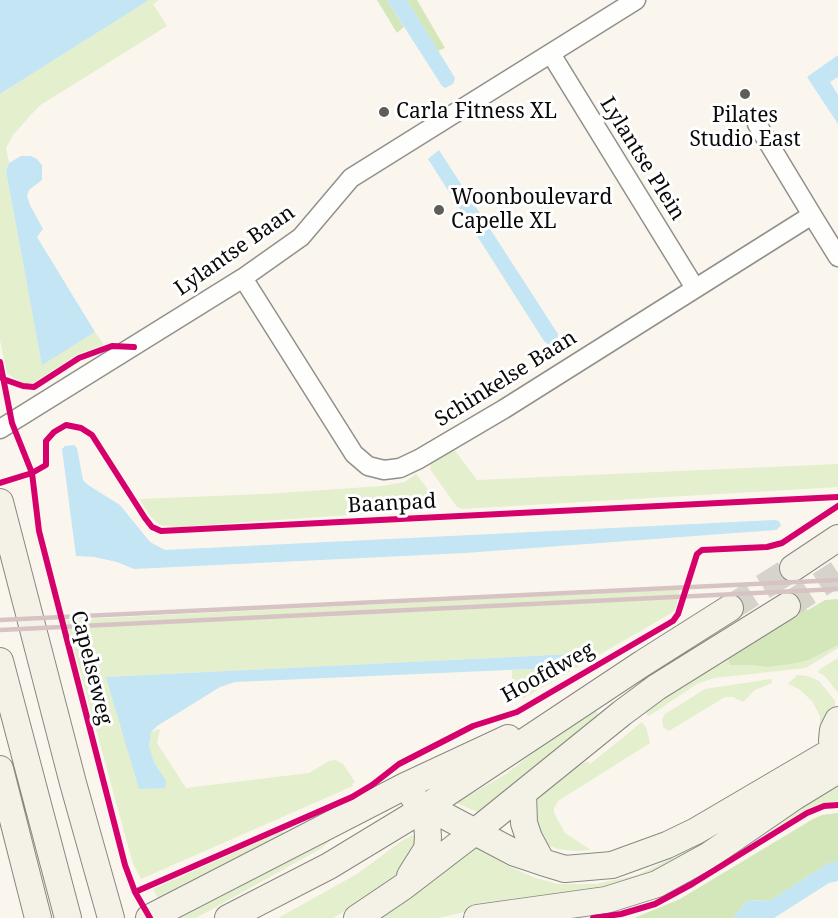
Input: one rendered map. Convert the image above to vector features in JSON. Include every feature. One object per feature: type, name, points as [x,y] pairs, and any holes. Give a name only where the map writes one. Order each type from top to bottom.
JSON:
[{"type":"main road","points":[[0,502],[73,783],[111,918]]},
{"type":"main road","points":[[793,568],[838,538]]},
{"type":"main road","points":[[357,918],[403,887],[476,831],[657,687],[787,606]]},
{"type":"main road","name":"Hoofdweg","points":[[228,918],[256,910],[423,809],[730,608]]},
{"type":"main road","points":[[0,661],[68,918]]},
{"type":"main road","name":"Hoofdweg","points":[[150,918],[405,786],[587,701]]},
{"type":"main road","points":[[837,759],[832,736],[838,720]]},
{"type":"main road","points":[[423,809],[445,816],[515,853],[565,869],[612,865],[696,831],[837,759]]},
{"type":"main road","points":[[477,918],[606,900],[657,884],[708,856],[794,797],[837,759]]},
{"type":"main road","points":[[0,769],[38,918]]},
{"type":"main road","points":[[403,887],[427,849],[427,821],[423,809],[405,786]]},
{"type":"main road","points":[[522,794],[524,823],[542,862]]},
{"type":"street","name":"Lylantse Baan","points":[[0,429],[243,278],[302,237],[351,178],[636,0]]},
{"type":"street","name":"Lylantse Plein","points":[[551,54],[695,288]]},
{"type":"street","points":[[757,124],[838,257]]},
{"type":"street","name":"Schinkelse Baan","points":[[243,278],[354,454],[368,466],[384,470],[400,468],[419,459],[504,409],[812,215]]},
{"type":"green space","points":[[149,0],[159,0],[153,4],[167,26],[39,106],[13,135],[6,148],[9,163],[6,171],[42,364],[95,332],[104,345],[78,354],[33,383],[23,383],[7,374],[0,340],[0,94]]},
{"type":"green space","points":[[377,0],[387,0],[404,27],[397,33]]},
{"type":"green space","points":[[407,0],[417,0],[445,48],[438,51]]},
{"type":"green space","points":[[453,448],[477,480],[838,464],[838,487],[462,509],[457,507],[430,469],[431,462]]},
{"type":"green space","points":[[416,474],[434,497],[438,506],[434,509],[176,527],[160,525],[151,517],[139,499],[382,486],[405,482]]},
{"type":"green space","points":[[680,589],[676,608],[670,614],[522,699],[522,684],[512,684],[512,670],[554,668],[572,654],[107,677],[139,789],[160,771],[154,762],[149,746],[151,732],[160,729],[157,743],[186,788],[309,773],[329,761],[336,760],[343,764],[355,782],[353,786],[141,879],[133,864],[66,620]]},
{"type":"green space","points":[[838,599],[838,645],[809,660],[791,664],[767,667],[730,665],[726,653],[798,608],[808,610],[825,600]]},
{"type":"green space","points":[[838,645],[838,648],[806,668],[714,678],[697,684],[649,716],[644,712],[660,695],[726,653],[730,665],[767,667],[809,660]]},
{"type":"green space","points":[[838,658],[838,693],[825,676],[818,672]]},
{"type":"green space","points":[[797,675],[808,676],[819,681],[835,701],[834,714],[820,732],[820,716],[812,701],[799,689],[788,684]]},
{"type":"green space","points":[[771,679],[772,683],[755,690],[743,702],[733,697],[725,697],[669,731],[663,727],[662,720],[665,714],[705,689]]},
{"type":"green space","points":[[596,711],[602,719],[483,814],[456,803],[506,774],[551,739]]},
{"type":"green space","points":[[642,722],[646,727],[650,743],[558,801],[554,808],[554,813],[565,833],[591,850],[557,849],[546,844],[536,835],[533,802],[558,776],[588,761],[590,764]]},
{"type":"green space","points":[[828,760],[781,802],[637,882],[494,905],[439,918],[376,918],[473,846],[506,865],[533,877],[557,884],[596,884],[637,875],[676,856]]},
{"type":"green space","points":[[838,778],[838,801],[819,804],[805,810],[667,894],[604,914],[568,918],[599,909]]},
{"type":"green space","points":[[838,813],[838,861],[827,864],[771,900],[747,901],[733,918],[634,918],[680,899],[813,819]]},
{"type":"green space","points":[[283,831],[287,838],[161,904],[153,889]]},
{"type":"green space","points":[[333,832],[337,835],[322,848],[196,918],[173,918]]},
{"type":"green space","points":[[423,834],[398,875],[362,901],[333,918],[278,918],[357,874],[403,840],[412,835]]},
{"type":"water","points":[[0,0],[149,0],[0,94]]},
{"type":"water","points":[[387,0],[407,0],[455,78],[453,84],[445,88],[442,86]]},
{"type":"water","points":[[838,55],[838,77],[830,82],[838,95],[838,124],[807,77]]},
{"type":"water","points":[[439,150],[558,334],[557,342],[549,345],[544,341],[428,159]]},
{"type":"water","points":[[21,156],[31,156],[42,165],[42,180],[29,190],[27,196],[43,229],[37,237],[95,332],[42,365],[6,171],[9,163]]},
{"type":"water","points":[[74,445],[77,448],[83,480],[120,505],[150,542],[165,550],[775,520],[779,521],[781,526],[776,530],[465,553],[134,569],[117,562],[76,556],[62,449],[65,446]]},
{"type":"water","points":[[572,654],[570,660],[554,668],[235,682],[220,687],[151,732],[149,746],[154,762],[166,781],[165,788],[139,789],[106,677]]},
{"type":"water","points":[[838,861],[838,881],[829,883],[774,918],[733,918],[747,901],[771,900],[827,864]]},
{"type":"tunnel","points":[[730,608],[793,568]]},
{"type":"tunnel","points":[[787,606],[838,573]]},
{"type":"railway","points":[[0,620],[838,580]]},
{"type":"railway","points":[[0,630],[838,589]]},
{"type":"cycle path","points":[[3,379],[34,387],[79,358],[112,346],[134,347]]},
{"type":"cycle path","name":"Capelseweg","points":[[0,362],[12,423],[32,473],[39,531],[125,865],[135,892],[150,918]]},
{"type":"cycle path","name":"Baanpad","points":[[0,483],[32,473],[46,465],[46,441],[54,432],[66,425],[81,428],[92,435],[145,518],[152,527],[161,531],[838,497]]},
{"type":"cycle path","points":[[135,892],[352,797],[399,764],[473,726],[517,712],[673,621],[678,614],[697,554],[702,550],[767,547],[782,543],[838,506]]},
{"type":"cycle path","points":[[593,918],[621,914],[655,904],[692,884],[807,813],[824,806],[838,805]]},
{"type":"place","name":"Pilates Studio East","points":[[745,94]]},
{"type":"place","name":"Carla Fitness XL","points":[[384,112]]},
{"type":"place","name":"Woonboulevard Capelle XL","points":[[439,210]]}]
